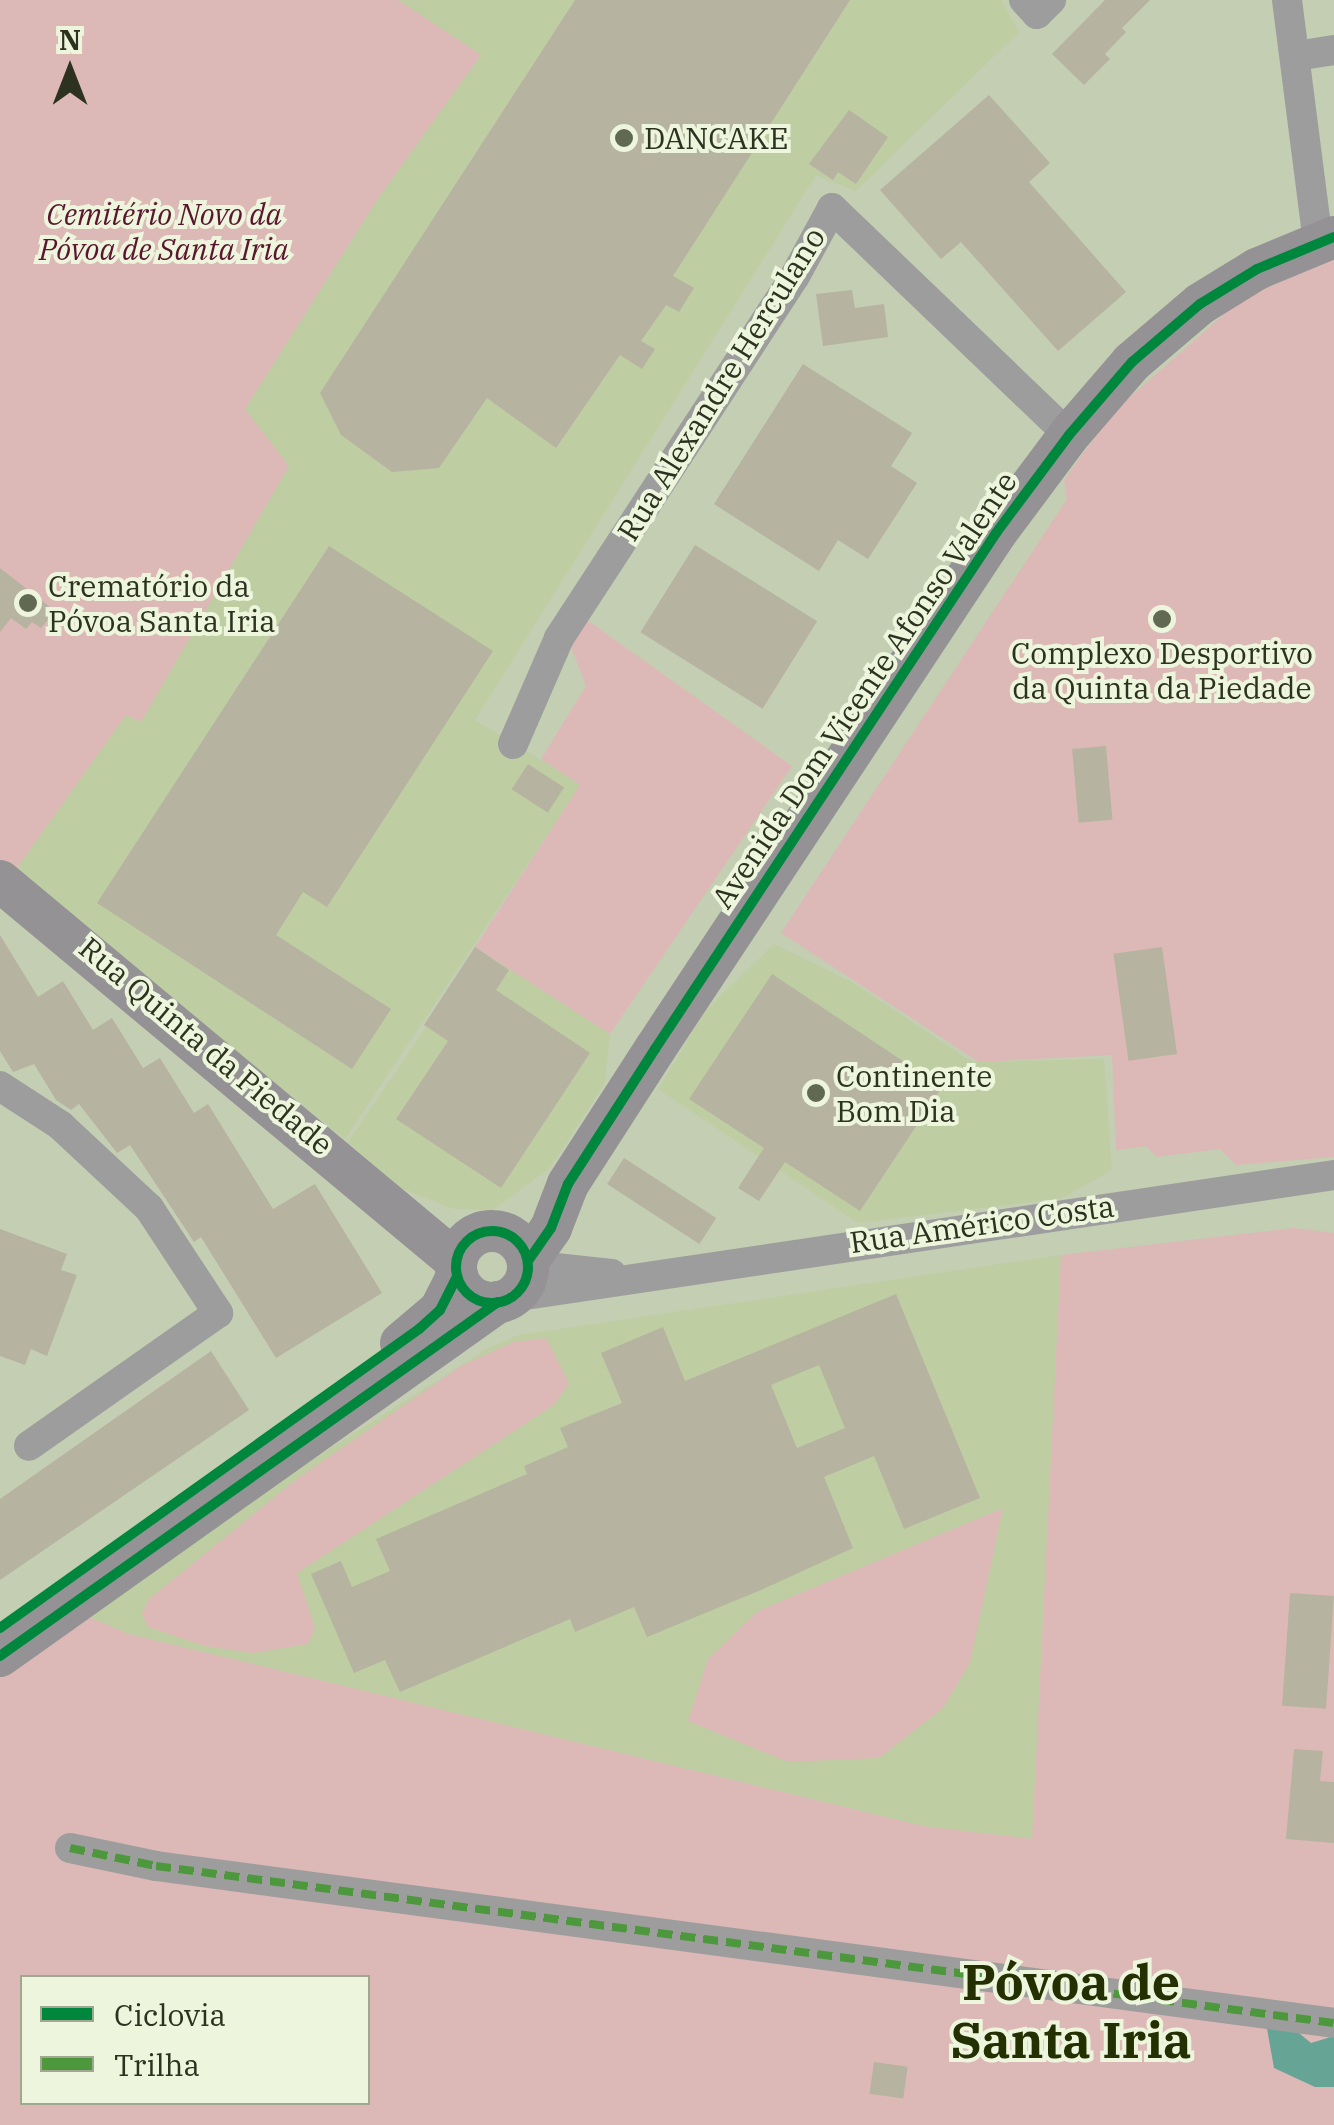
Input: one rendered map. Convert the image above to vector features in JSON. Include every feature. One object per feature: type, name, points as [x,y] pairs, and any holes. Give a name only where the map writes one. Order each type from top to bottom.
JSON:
[{"type":"street","points":[[1024,0],[1037,14],[1051,0]]},
{"type":"street","points":[[1287,0],[1326,240]]},
{"type":"street","points":[[1296,56],[1334,50]]},
{"type":"street","name":"Rua Alexandre Herculano","points":[[513,744],[558,638],[795,276],[832,208],[1070,435]]},
{"type":"street","name":"Avenida Dom Vicente Afonso Valente","points":[[0,1656],[517,1281],[551,1228],[568,1184],[974,565],[1070,435],[1132,362],[1200,304],[1326,240]]},
{"type":"street","name":"Rua Quinta da Piedade","points":[[0,881],[410,1216],[472,1250]]},
{"type":"street","points":[[0,1086],[60,1125],[149,1208],[218,1313],[29,1446]]},
{"type":"street","name":"Rua Américo Costa","points":[[630,1277],[1334,1175]]},
{"type":"street","name":"Avenida Dom Vicente Afonso Valente","points":[[0,1628],[406,1340],[440,1310],[472,1250],[568,1184]]},
{"type":"street","points":[[518,1241],[517,1281],[468,1294],[472,1250],[518,1241]]},
{"type":"street","name":"Avenida Dom Vicente Afonso Valente","points":[[517,1281],[630,1277]]},
{"type":"street","points":[[70,1848],[156,1866],[1334,2023]]},
{"type":"shaded area","points":[[398,0],[1001,0],[1019,32],[856,191],[816,175],[475,720],[581,784],[345,1139],[14,872],[126,714],[141,722],[245,409],[379,197],[480,55]]},
{"type":"shaded area","points":[[774,944],[852,982],[972,1062],[1104,1059],[1112,1170],[1062,1198],[858,1223],[658,1089],[706,1010]]},
{"type":"shaded area","points":[[480,947],[610,1034],[605,1083],[551,1167],[493,1210],[454,1209],[401,1188],[348,1142]]},
{"type":"shaded area","points":[[1061,1255],[1033,1839],[923,1826],[129,1634],[74,1611],[487,1349],[518,1335]]},
{"type":"green space","name":"Cemitério Novo da Póvoa de Santa Iria","points":[[0,0],[398,0],[481,55],[379,197],[245,409],[289,466],[141,722],[126,715],[14,872],[0,862]]},
{"type":"green space","name":"Complexo Desportivo da Quinta da Piedade","points":[[1334,257],[1334,1157],[1236,1165],[1220,1149],[1157,1157],[1146,1146],[1116,1150],[1112,1055],[979,1062],[781,933],[1067,499],[1064,480],[1113,412],[1239,301]]},
{"type":"green space","points":[[587,620],[792,766],[610,1034],[475,947],[580,785],[541,759],[586,686],[571,647]]},
{"type":"green space","points":[[1294,1228],[1334,1233],[1334,2125],[0,2125],[0,1672],[74,1611],[129,1634],[923,1826],[1032,1839],[1061,1255]]},
{"type":"green space","points":[[546,1338],[569,1383],[554,1405],[297,1573],[315,1628],[308,1644],[253,1653],[204,1646],[148,1627],[142,1614],[149,1599],[298,1478],[461,1366],[513,1342]]},
{"type":"green space","points":[[1003,1508],[970,1663],[943,1708],[879,1758],[788,1762],[688,1721],[708,1659],[758,1611]]},
{"type":"water","points":[[1266,2023],[1293,2028],[1311,2043],[1334,2036],[1334,2087],[1315,2087],[1274,2068]]},
{"type":"building","name":"DANCAKE","points":[[575,0],[850,0],[673,276],[694,288],[679,312],[666,305],[641,341],[655,349],[642,369],[620,355],[556,448],[487,398],[439,468],[392,472],[341,435],[320,393]]},
{"type":"building","points":[[1105,0],[1150,0],[1122,28],[1126,32],[1105,54],[1110,59],[1084,85],[1052,54]]},
{"type":"building","points":[[989,95],[1050,163],[1029,182],[1126,292],[1058,351],[961,242],[941,259],[880,190]]},
{"type":"building","points":[[849,110],[888,137],[856,184],[838,172],[833,180],[809,164]]},
{"type":"building","points":[[852,290],[855,308],[884,304],[888,337],[823,346],[816,294]]},
{"type":"building","points":[[803,364],[912,433],[891,466],[917,483],[868,559],[838,540],[819,571],[714,504]]},
{"type":"building","points":[[695,545],[817,621],[763,709],[640,632]]},
{"type":"building","points":[[329,546],[493,651],[327,907],[303,892],[276,935],[391,1009],[352,1069],[97,903]]},
{"type":"building","name":"Crematório da Póvoa Santa Iria","points":[[0,568],[55,611],[41,628],[32,622],[26,629],[11,618],[0,632]]},
{"type":"building","points":[[1106,746],[1112,820],[1079,823],[1072,749]]},
{"type":"building","points":[[528,764],[564,787],[548,813],[512,789]]},
{"type":"building","points":[[0,935],[38,997],[63,981],[93,1030],[112,1018],[143,1068],[160,1058],[194,1113],[208,1104],[273,1209],[315,1184],[382,1293],[276,1358],[201,1237],[194,1242],[130,1145],[117,1153],[79,1104],[71,1110],[56,1100],[34,1064],[13,1072],[0,1051]]},
{"type":"building","points":[[475,947],[509,970],[496,990],[590,1053],[501,1188],[396,1119],[448,1041],[424,1025]]},
{"type":"building","points":[[1162,947],[1177,1054],[1129,1061],[1113,954]]},
{"type":"building","name":"Continente Bom Dia","points":[[772,974],[942,1087],[860,1211],[785,1162],[759,1201],[738,1188],[764,1148],[689,1099]]},
{"type":"building","points":[[624,1158],[716,1218],[699,1244],[607,1184]]},
{"type":"building","points":[[0,1229],[67,1254],[61,1270],[77,1275],[47,1356],[31,1349],[25,1365],[0,1356]]},
{"type":"building","points":[[896,1294],[980,1498],[904,1529],[874,1456],[824,1477],[853,1548],[761,1590],[647,1637],[634,1607],[575,1632],[570,1619],[400,1692],[385,1660],[354,1673],[311,1574],[341,1561],[352,1587],[390,1571],[376,1539],[527,1474],[524,1466],[568,1447],[560,1428],[622,1403],[601,1353],[663,1327],[685,1381]],"holes":[[[819,1365],[845,1428],[797,1448],[771,1385]]]},
{"type":"building","points":[[211,1351],[249,1410],[0,1580],[0,1499]]},
{"type":"building","points":[[1290,1593],[1334,1596],[1326,1709],[1282,1706]]},
{"type":"building","points":[[1294,1749],[1323,1751],[1320,1781],[1334,1782],[1334,1843],[1286,1839]]},
{"type":"building","points":[[874,2062],[908,2067],[903,2098],[870,2094]]},
{"type":"marked path","points":[[70,1848],[156,1866],[1334,2023]]},
{"type":"cycle path","points":[[528,1261],[551,1228],[568,1184],[655,1049],[996,533],[1069,435],[1132,362],[1200,304],[1257,269],[1334,237]]},
{"type":"cycle path","points":[[492,1231],[518,1241],[528,1267],[518,1293],[492,1303],[466,1293],[456,1267],[466,1241],[492,1231]]},
{"type":"cycle path","points":[[0,1628],[419,1329],[440,1310],[457,1276]]},
{"type":"cycle path","points":[[0,1656],[498,1302]]},
{"type":"place","name":"DANCAKE","points":[[624,138]]},
{"type":"place","name":"Crematório da Póvoa Santa Iria","points":[[28,603]]},
{"type":"place","name":"Complexo Desportivo da Quinta da Piedade","points":[[1162,619]]},
{"type":"place","name":"Continente Bom Dia","points":[[816,1093]]},
{"type":"district","name":"Póvoa de Santa Iria","points":[[1071,2010]]}]
